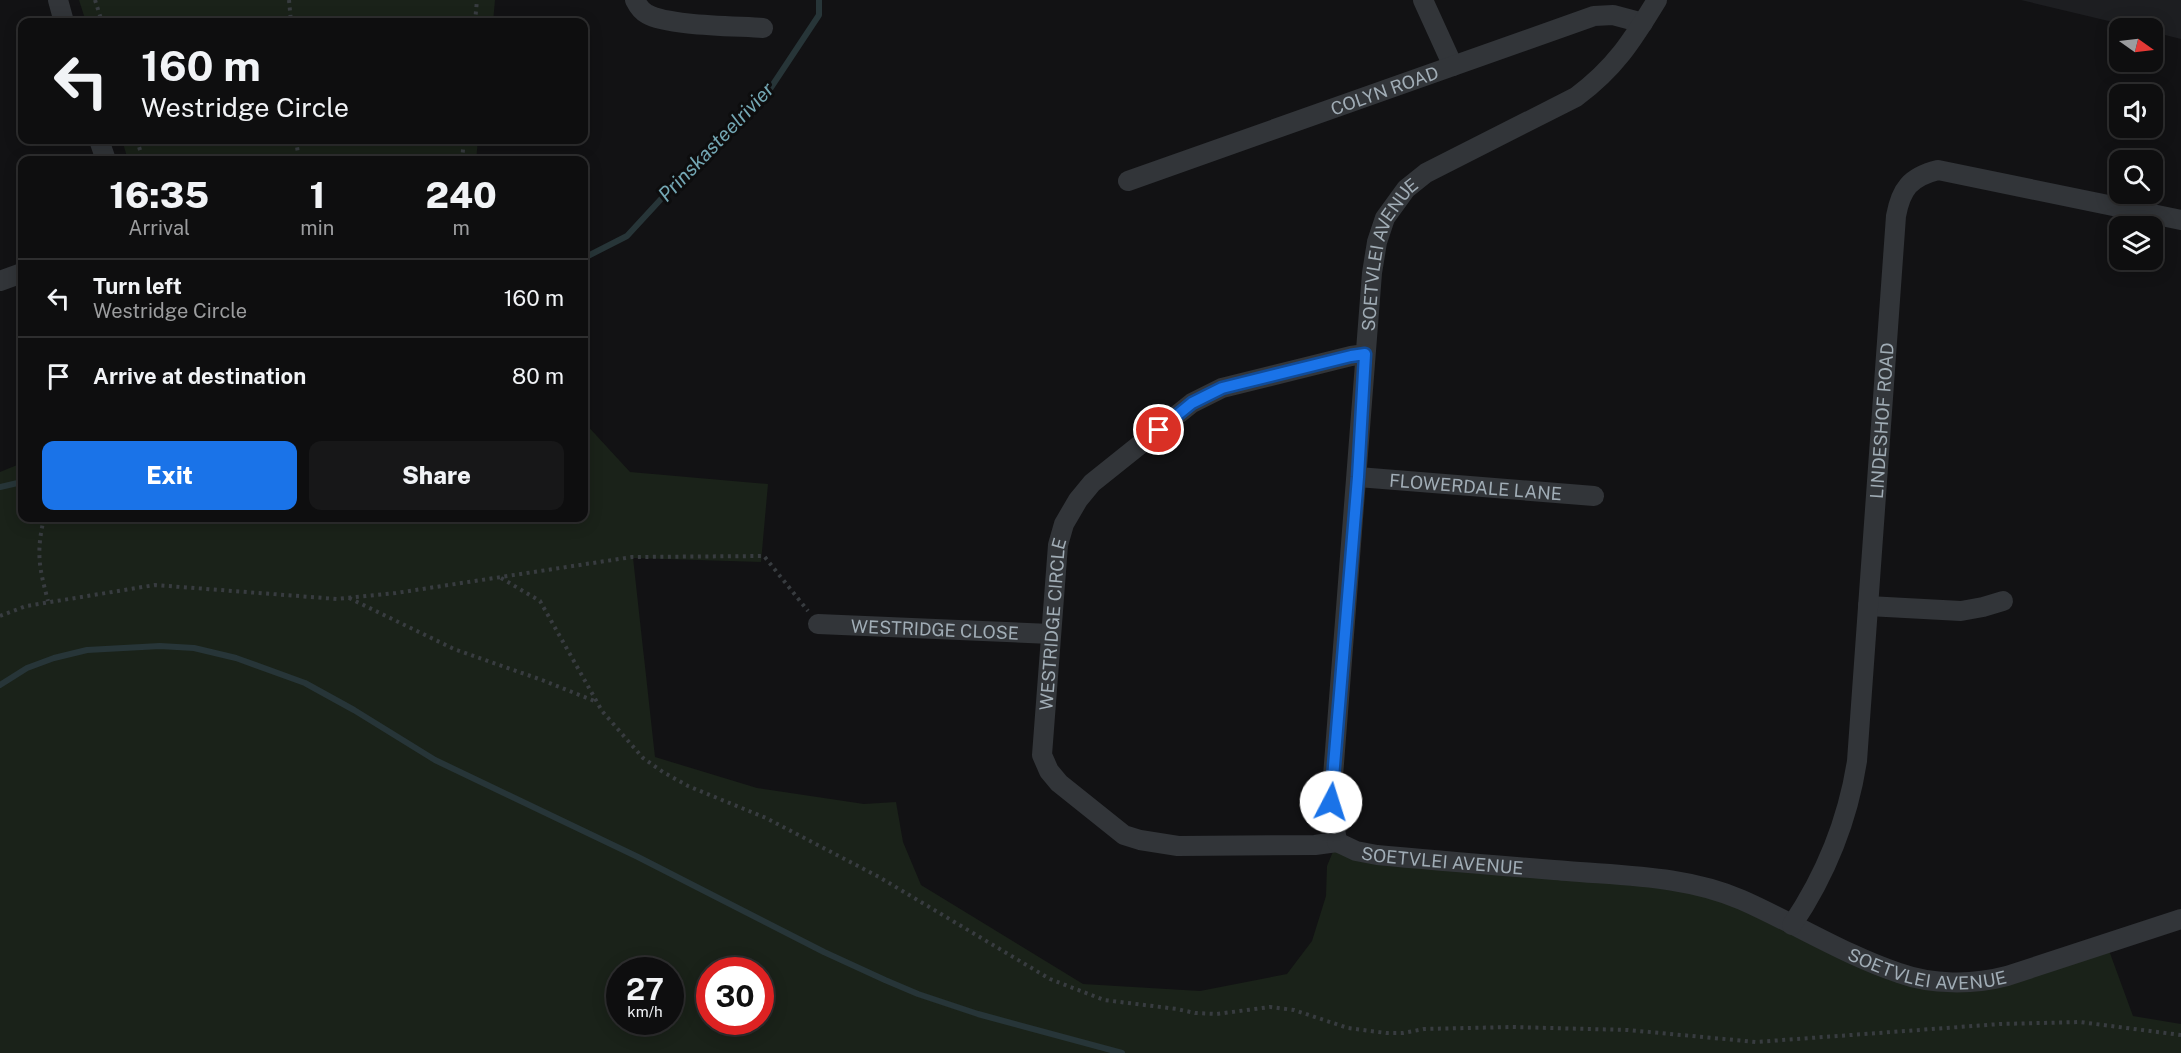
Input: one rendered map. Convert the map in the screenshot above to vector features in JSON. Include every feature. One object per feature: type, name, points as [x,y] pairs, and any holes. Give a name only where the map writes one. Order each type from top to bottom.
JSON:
[{"type":"street","points":[[58,0],[63,18]]},
{"type":"street","points":[[635,0],[645,13],[656,18],[763,28]]},
{"type":"street","points":[[1423,0],[1453,66]]},
{"type":"street","name":"SOETVLEI AVENUE","points":[[1657,0],[1614,64],[1599,80],[1576,97],[1426,173],[1406,189],[1385,218],[1377,242],[1372,273],[1365,354],[1358,477],[1331,802],[1337,842],[1356,851],[1377,855],[1672,880],[1722,892],[1900,974],[1929,980],[1987,981],[2181,919]]},
{"type":"street","name":"COLYN ROAD","points":[[1128,181],[1594,16],[1613,15],[1643,23]]},
{"type":"street","name":"LINDESHOF ROAD","points":[[1792,925],[1802,911],[1838,836],[1849,805],[1857,761],[1896,216],[1903,193],[1912,181],[1925,174],[1938,171],[2181,219]]},
{"type":"street","points":[[0,280],[18,274]]},
{"type":"street","name":"WESTRIDGE CIRCLE","points":[[1337,842],[1315,846],[1178,846],[1148,842],[1124,835],[1059,783],[1049,771],[1042,755],[1058,545],[1064,524],[1078,500],[1092,483],[1192,403],[1209,393],[1365,354]]},
{"type":"street","name":"FLOWERDALE LANE","points":[[1358,477],[1594,496]]},
{"type":"street","points":[[1868,606],[1961,611],[2003,601]]},
{"type":"street","name":"WESTRIDGE CLOSE","points":[[818,624],[1051,634]]},
{"type":"path","points":[[95,0],[101,18]]},
{"type":"path","points":[[289,0],[291,18]]},
{"type":"path","points":[[475,18],[477,0]]},
{"type":"path","points":[[43,522],[39,538],[38,564],[48,602]]},
{"type":"path","points":[[0,616],[26,606],[155,585],[337,599],[396,593],[632,557],[764,556],[818,624]]},
{"type":"path","points":[[501,578],[540,601],[602,711],[643,758],[663,772],[688,786],[766,818],[879,877],[1050,979],[1104,999],[1195,1013],[1217,1014],[1270,1007],[1294,1010],[1348,1028],[1386,1033],[1424,1029],[1628,1030],[1756,1041],[1989,1025],[2080,1022],[2181,1035]]},
{"type":"path","points":[[349,598],[454,649],[597,702]]},
{"type":"shaded area","points":[[79,0],[495,0],[493,18],[85,18]]},
{"type":"shaded area","points":[[2021,0],[2181,0],[2181,39],[2163,34],[2163,18],[2109,18],[2109,21]]},
{"type":"shaded area","points":[[123,144],[478,144],[476,156],[127,156]]},
{"type":"shaded area","points":[[588,426],[630,472],[768,484],[761,562],[633,558],[655,757],[757,788],[864,804],[896,802],[903,842],[921,885],[1083,984],[1200,991],[1287,974],[1312,941],[1326,896],[1327,866],[1337,842],[1672,880],[1900,974],[1956,982],[2107,945],[2133,1016],[2181,1024],[2181,1053],[0,1053],[0,472],[18,465],[18,522],[588,522]]},
{"type":"waterway","name":"Prinskasteelrivier","points":[[588,256],[627,236],[709,147],[768,92],[819,15],[819,0]]},
{"type":"waterway","name":"Prinskasteelrivier","points":[[0,487],[18,483]]},
{"type":"waterway","points":[[0,685],[27,668],[54,658],[87,650],[160,646],[194,648],[236,658],[305,683],[435,760],[638,857],[824,952],[885,980],[918,994],[978,1014],[1122,1053]]},
{"type":"route","points":[[1159,430],[1192,403],[1222,388],[1365,354],[1358,477],[1331,802]]}]
